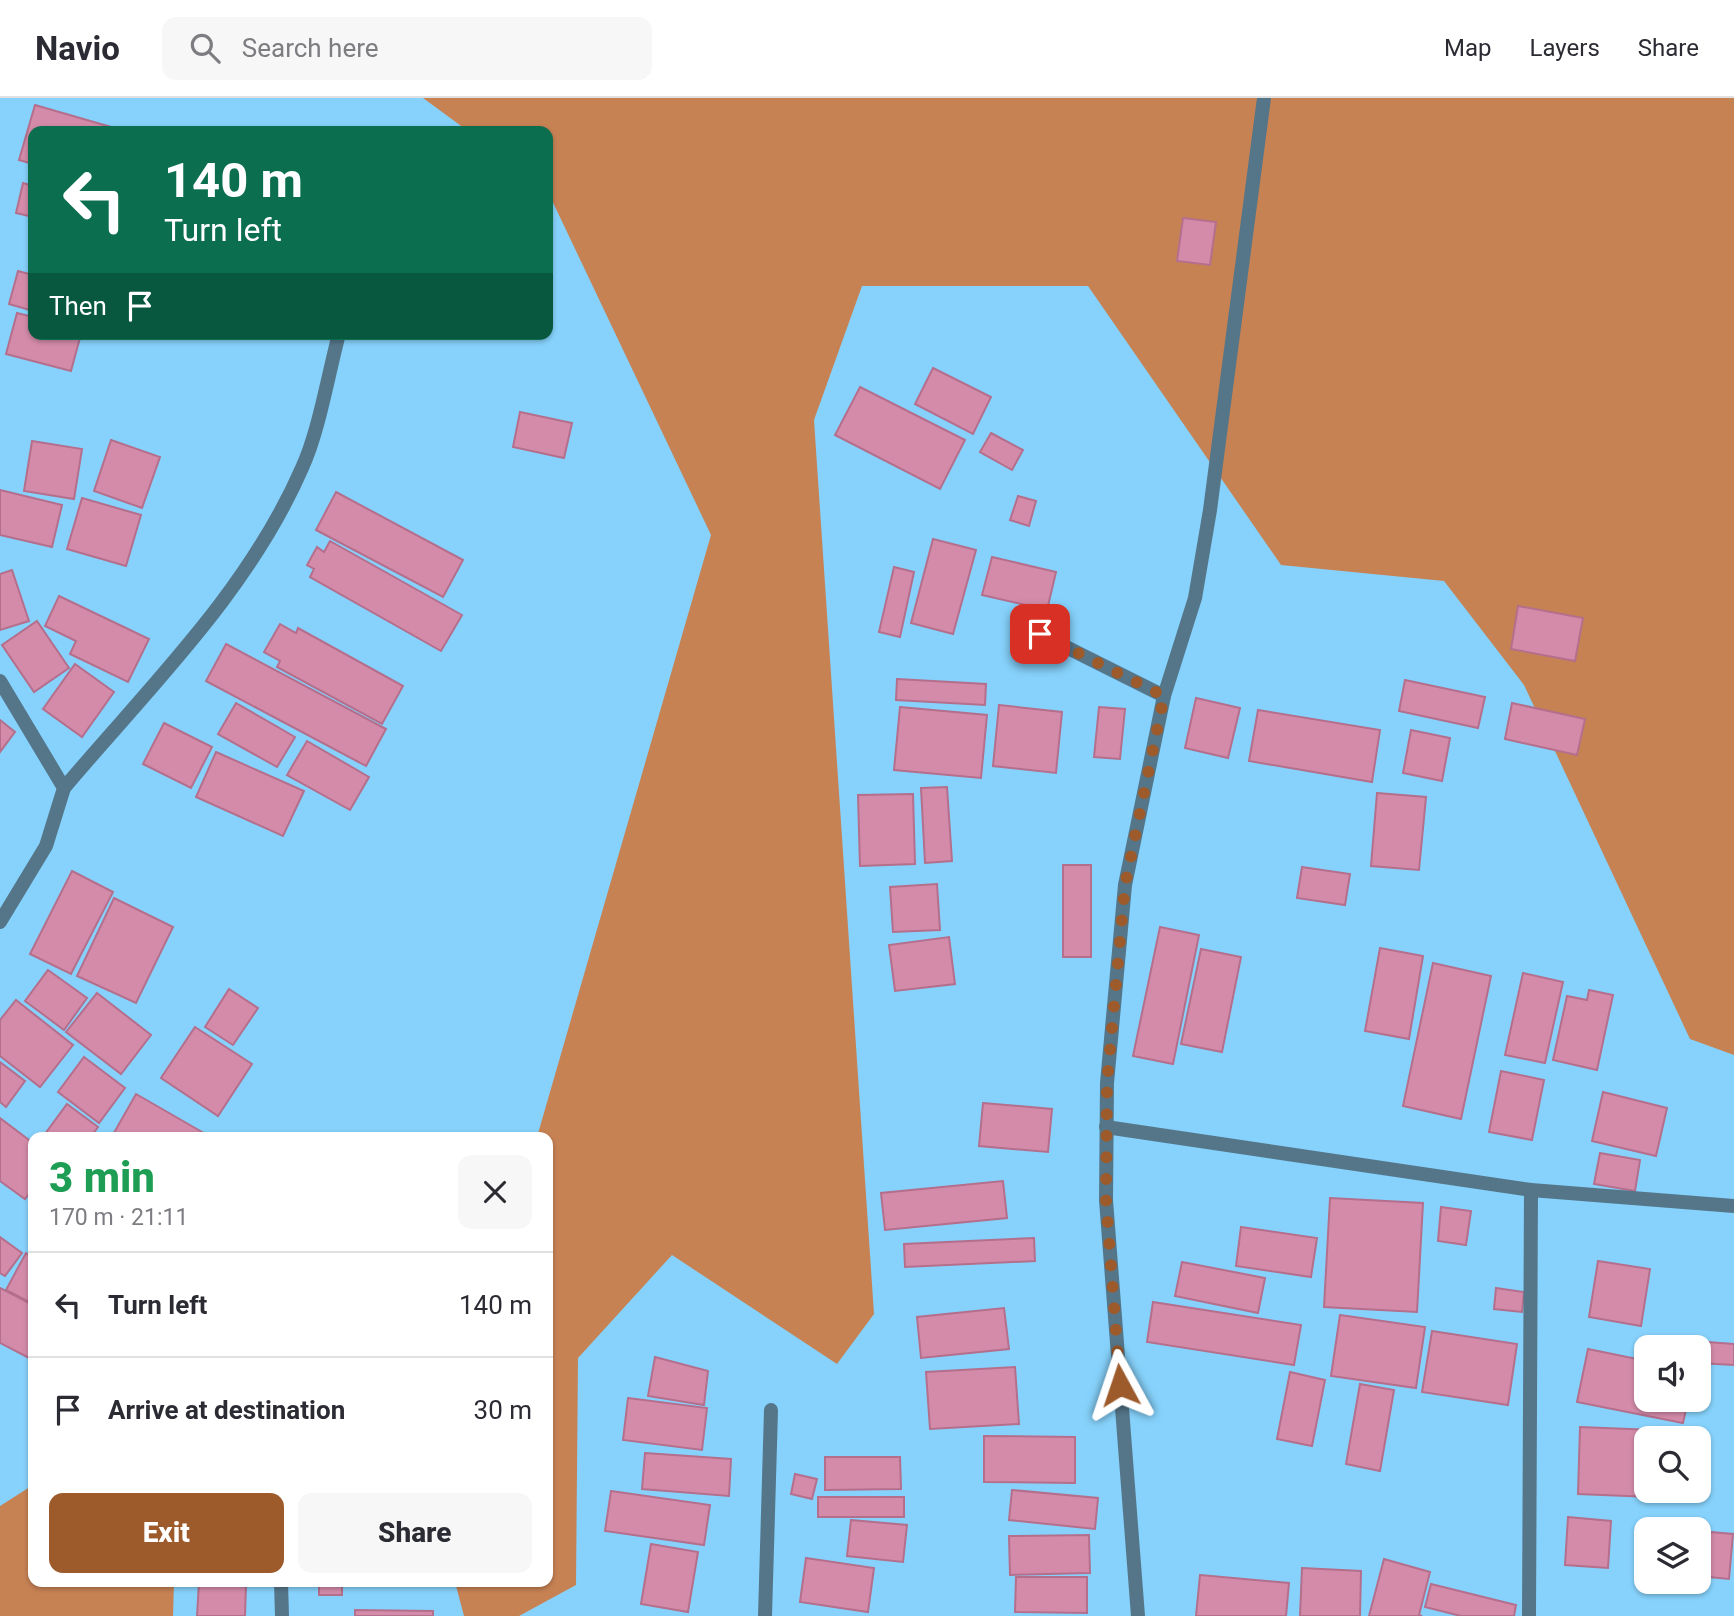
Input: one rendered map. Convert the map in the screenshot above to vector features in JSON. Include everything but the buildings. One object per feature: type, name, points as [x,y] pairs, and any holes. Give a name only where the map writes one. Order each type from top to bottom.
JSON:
[{"type":"street","points":[[1138,1616],[1106,1200],[1107,1083],[1125,885],[1164,696],[1195,598],[1210,510],[1264,98]]},
{"type":"street","points":[[0,922],[46,846],[64,788],[207,623],[259,553],[303,466],[337,340]]},
{"type":"street","points":[[1040,634],[1164,696]]},
{"type":"street","points":[[0,681],[64,788]]},
{"type":"street","points":[[1107,1127],[1531,1190],[1734,1206]]},
{"type":"street","points":[[1529,1616],[1531,1190]]},
{"type":"street","points":[[765,1616],[771,1410]]},
{"type":"street","points":[[281,1587],[282,1616]]},
{"type":"shaded area","points":[[423,98],[1734,98],[1734,1055],[1690,1039],[1524,685],[1444,581],[1281,565],[1088,286],[862,286],[814,420],[874,1314],[837,1364],[672,1255],[578,1358],[576,1585],[519,1616],[464,1616],[456,1587],[553,1587],[553,1132],[538,1132],[711,535],[553,203],[553,126],[461,126]]},
{"type":"shaded area","points":[[28,1488],[28,1587],[174,1587],[173,1616],[0,1616],[0,1506]]},
{"type":"route","points":[[1040,634],[1164,696],[1125,885],[1107,1083],[1106,1200],[1120,1385]]}]
